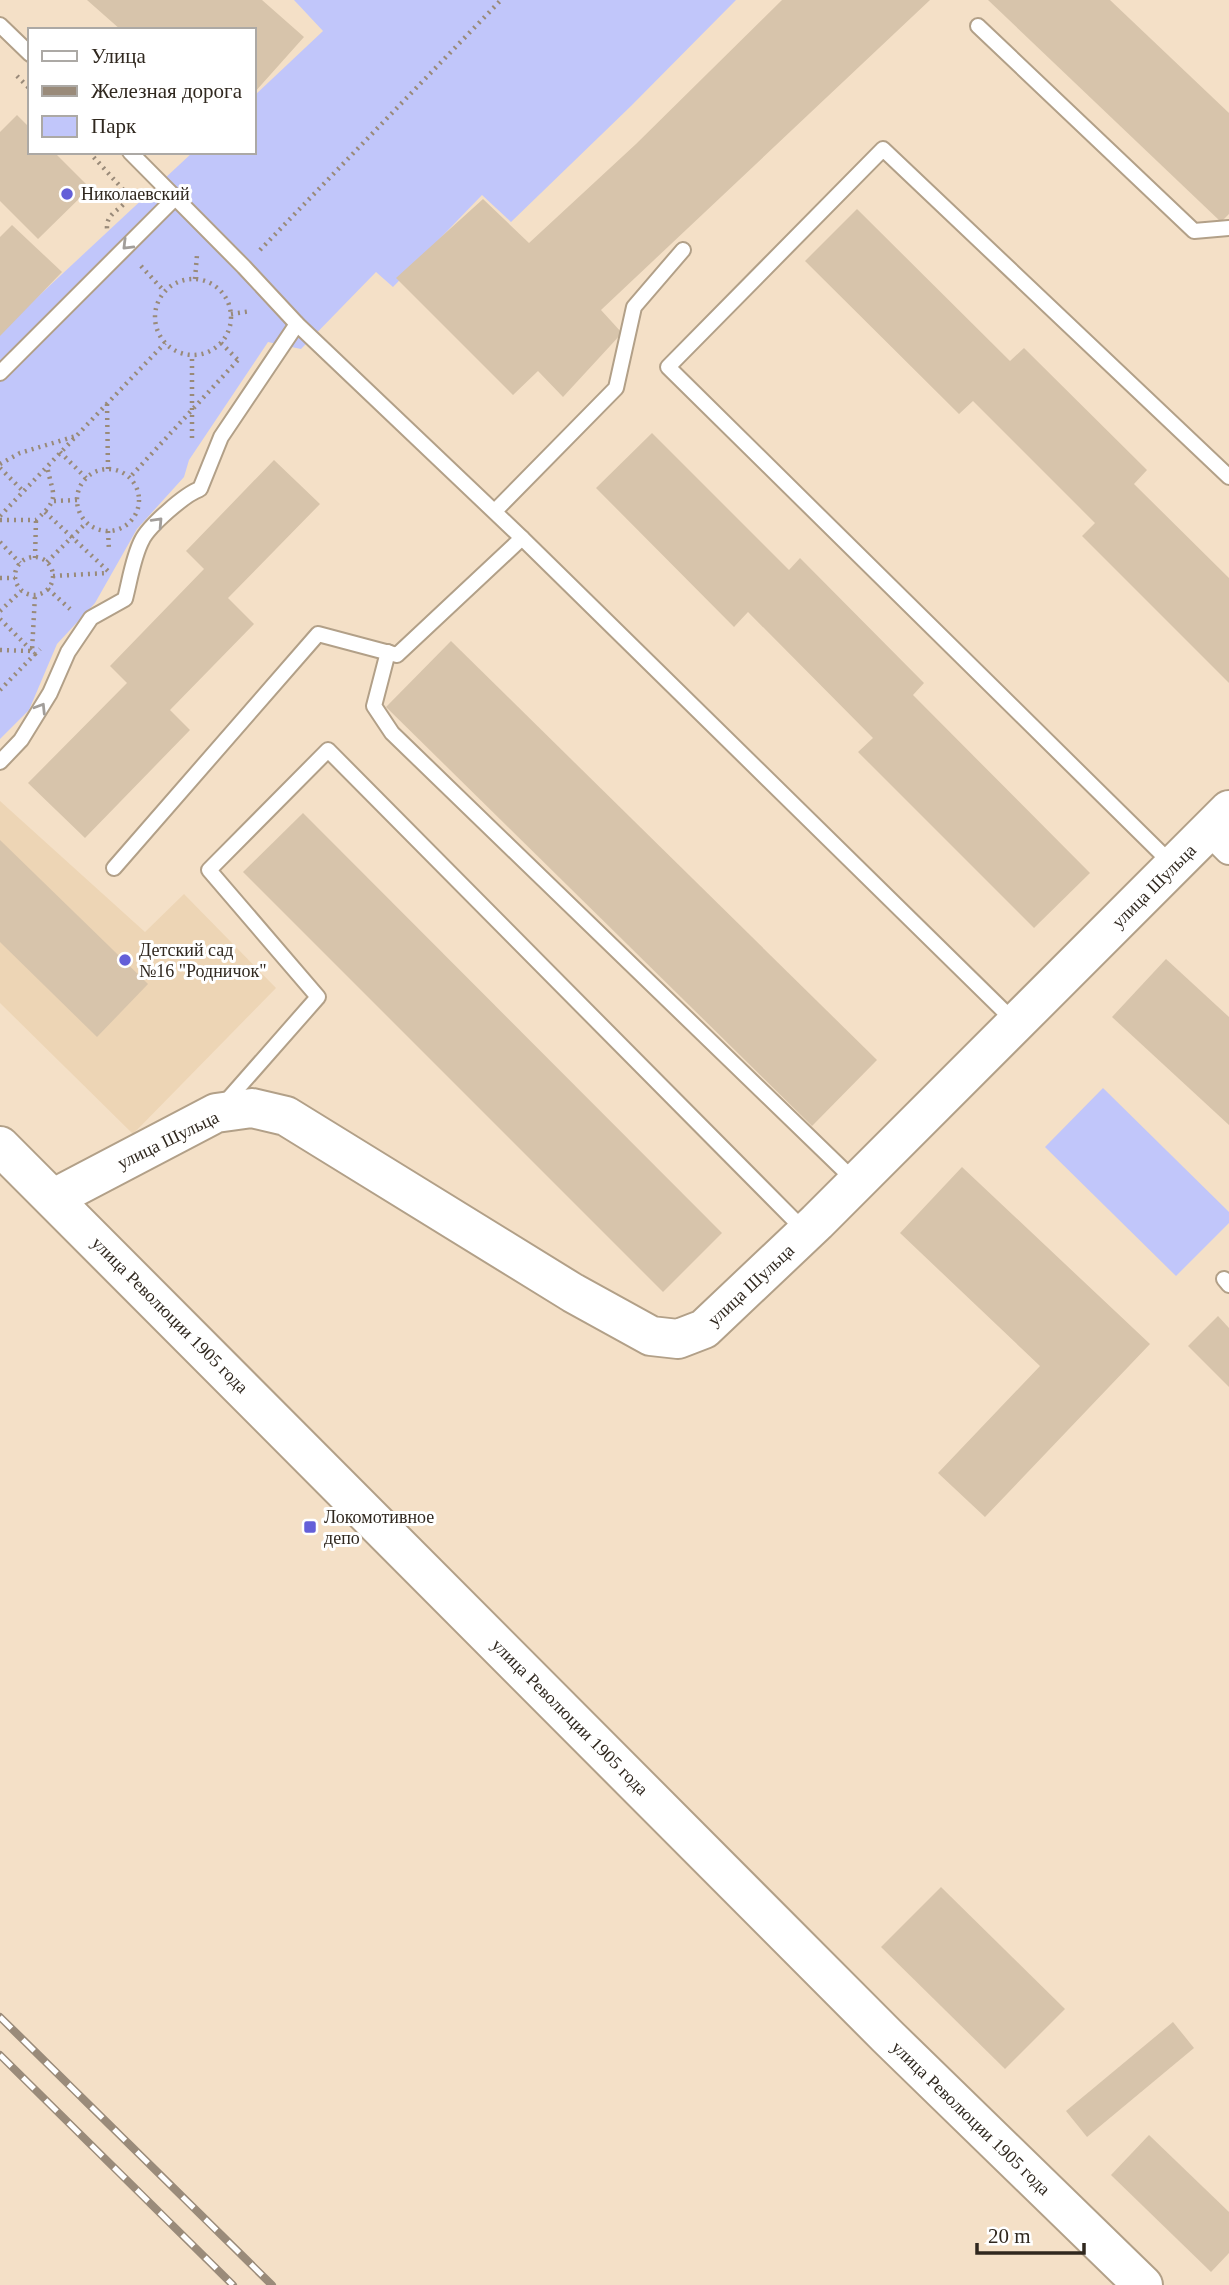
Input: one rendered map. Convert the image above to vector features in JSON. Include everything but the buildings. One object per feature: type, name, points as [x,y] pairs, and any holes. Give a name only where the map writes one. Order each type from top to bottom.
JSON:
[{"type":"main road","name":"улица Шульца","points":[[54,1198],[216,1113],[252,1108],[286,1116],[573,1293],[651,1336],[678,1339],[704,1329],[857,1183],[1174,866],[1222,830]]},
{"type":"main road","name":"улица Революции 1905 года","points":[[0,1146],[888,2037],[1143,2285]]},
{"type":"lane","points":[[0,25],[28,52]]},
{"type":"lane","points":[[978,26],[1194,231],[1229,228]]},
{"type":"lane","points":[[1174,866],[668,367],[883,149],[1229,477]]},
{"type":"lane","points":[[132,154],[297,324],[495,511],[1016,1023]]},
{"type":"lane","points":[[0,373],[176,197]]},
{"type":"lane","points":[[495,511],[616,388],[634,307],[683,250]]},
{"type":"lane","points":[[0,762],[21,740],[50,693],[68,652],[91,618],[125,599],[142,539],[169,510],[200,489],[221,437],[297,324]]},
{"type":"lane","points":[[114,868],[318,634],[397,655],[522,538]]},
{"type":"lane","points":[[388,652],[373,706],[392,733],[857,1183]]},
{"type":"lane","points":[[216,1113],[318,996],[209,870],[328,750],[806,1232]]},
{"type":"path","points":[[221,291],[501,0]]},
{"type":"path","points":[[91,154],[129,196],[107,220],[109,233]]},
{"type":"path","points":[[188,278],[214,284],[221,291],[230,306],[232,319],[221,343],[210,351],[192,355],[172,349],[165,343],[156,328],[154,315],[157,302],[164,291],[175,282],[188,278]]},
{"type":"path","points":[[0,518],[165,343]]},
{"type":"path","points":[[192,355],[192,492]]},
{"type":"path","points":[[132,475],[239,360]]},
{"type":"path","points":[[107,404],[108,469]]},
{"type":"path","points":[[23,491],[0,466],[20,453],[76,436]]},
{"type":"path","points":[[60,452],[86,478]]},
{"type":"path","points":[[47,466],[54,501]]},
{"type":"path","points":[[108,469],[131,478],[139,496],[137,512],[131,522],[120,529],[108,531],[96,529],[86,522],[79,512],[77,500],[79,488],[86,478],[108,469]]},
{"type":"path","points":[[0,518],[36,520],[54,501],[77,500]]},
{"type":"path","points":[[45,512],[109,573],[53,576]]},
{"type":"path","points":[[35,558],[36,520]]},
{"type":"path","points":[[47,562],[86,522]]},
{"type":"path","points":[[0,542],[20,563]]},
{"type":"path","points":[[28,558],[47,562],[53,576],[48,589],[40,595],[21,591],[15,578],[20,563],[28,558]]},
{"type":"path","points":[[0,578],[15,578]]},
{"type":"path","points":[[48,589],[73,612]]},
{"type":"path","points":[[0,611],[21,591]]},
{"type":"path","points":[[0,650],[32,651],[34,595]]},
{"type":"path","points":[[1,687],[35,654]]},
{"type":"shaded area","name":"Детский сад №16 \"Родничок\"","points":[[0,801],[145,932],[184,894],[276,988],[133,1134],[0,1003]]},
{"type":"green space","points":[[294,0],[736,0],[511,222],[482,195],[393,287],[376,272],[301,349],[268,342],[189,460],[184,477],[137,529],[95,603],[57,644],[29,710],[0,739],[0,332],[191,154],[256,154],[256,94],[323,31]]},
{"type":"green space","points":[[1103,1088],[1229,1212],[1229,1223],[1176,1276],[1045,1147]]},
{"type":"railway","points":[[0,2017],[272,2285]]},
{"type":"railway","points":[[0,2055],[233,2285]]},
{"type":"place","name":"Николаевский","points":[[67,194]]},
{"type":"place","name":"Детский сад №16 \"Родничок\"","points":[[125,960]]},
{"type":"place","name":"Локомотивное депо","points":[[310,1527]]}]
